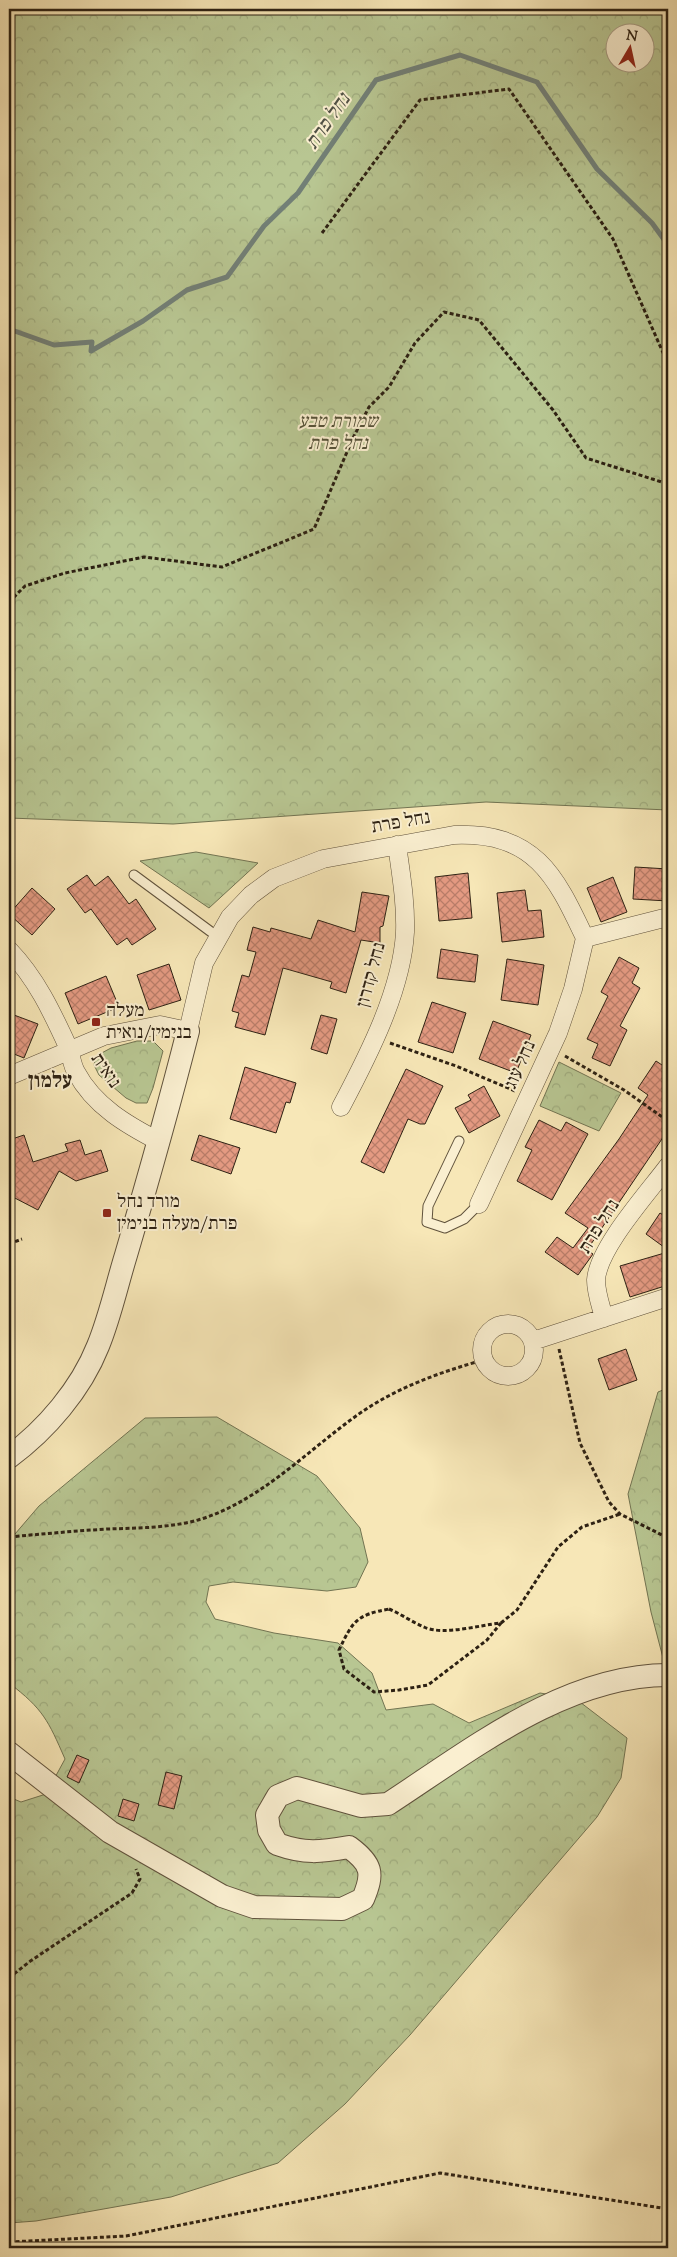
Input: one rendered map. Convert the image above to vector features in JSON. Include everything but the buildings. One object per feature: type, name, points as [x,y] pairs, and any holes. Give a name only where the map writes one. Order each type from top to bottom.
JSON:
[{"type":"street","name":"נחל פרת","points":[[188,1031],[204,963],[218,937],[235,912],[251,895],[274,878],[323,859],[454,835],[475,834],[496,838],[518,846],[538,861],[556,880],[585,938]]},
{"type":"street","name":"נחל קדרון","points":[[340,1107],[376,1038],[400,963],[405,908],[397,845]]},
{"type":"street","points":[[585,938],[668,917]]},
{"type":"street","name":"נחל עוג","points":[[479,1204],[552,1049],[574,989],[585,938]]},
{"type":"street","name":"נואית","points":[[9,950],[27,971],[49,1004],[69,1050],[76,1072],[95,1098],[121,1122],[160,1142]]},
{"type":"street","points":[[9,1076],[104,1036],[160,1025],[188,1031],[160,1142],[98,1346],[76,1385],[54,1416],[32,1440],[9,1457]]},
{"type":"street","name":"נחל פרת","points":[[604,1318],[597,1293],[599,1266],[624,1225],[668,1166]]},
{"type":"street","points":[[533,1341],[668,1297]]},
{"type":"street","points":[[507,1323],[523,1328],[533,1341],[533,1359],[529,1367],[522,1373],[504,1376],[488,1368],[483,1360],[482,1343],[491,1329],[499,1325],[507,1323]]},
{"type":"street","points":[[9,1753],[110,1832],[222,1896],[254,1907],[342,1909],[363,1899],[371,1881],[364,1859],[349,1847],[321,1852],[297,1852],[277,1844],[269,1830],[267,1815],[278,1796],[297,1788],[362,1806],[388,1804],[541,1707],[588,1689],[654,1675],[668,1675]]},
{"type":"lane","points":[[134,875],[218,937]]},
{"type":"lane","points":[[459,1141],[428,1206],[427,1222],[445,1228],[464,1219],[479,1204]]},
{"type":"path","points":[[322,233],[420,100],[509,89],[612,239],[668,364]]},
{"type":"path","points":[[9,602],[25,586],[65,574],[144,557],[222,567],[314,529],[352,438],[369,407],[389,387],[415,343],[444,312],[479,320],[553,410],[586,458],[668,484]]},
{"type":"path","points":[[376,1038],[456,1066],[530,1097]]},
{"type":"path","points":[[552,1049],[624,1090],[668,1121]]},
{"type":"path","points":[[9,1244],[22,1239]]},
{"type":"path","points":[[555,1334],[580,1442],[609,1502],[620,1514],[668,1538]]},
{"type":"path","points":[[9,1537],[155,1527],[198,1520],[234,1504],[272,1481],[357,1415],[402,1388],[438,1373],[483,1360]]},
{"type":"path","points":[[501,1623],[445,1631],[425,1628],[408,1617],[389,1609],[368,1613],[351,1624],[339,1650],[344,1670],[374,1692],[428,1685],[487,1640],[501,1623],[517,1610],[558,1546],[582,1527],[620,1514]]},
{"type":"path","points":[[9,1978],[29,1962],[132,1893],[140,1879],[133,1863]]},
{"type":"path","points":[[9,2242],[126,2236],[440,2173],[668,2209]]},
{"type":"green space","name":"שמורת טבע נחל פרת","points":[[9,9],[668,9],[668,810],[486,802],[173,824],[9,818]]},
{"type":"green space","points":[[196,852],[258,863],[209,908],[140,861]]},
{"type":"green space","points":[[137,1041],[153,1041],[163,1051],[147,1103],[136,1103],[126,1098],[99,1075],[94,1065],[96,1056],[111,1048]]},
{"type":"green space","points":[[559,1062],[621,1093],[599,1131],[540,1106]]},
{"type":"green space","points":[[668,1388],[668,1677],[651,1612],[628,1494],[658,1392]]},
{"type":"green space","points":[[217,1417],[317,1476],[360,1528],[368,1562],[356,1587],[327,1591],[233,1582],[209,1586],[206,1602],[215,1619],[274,1633],[338,1643],[372,1673],[386,1710],[433,1704],[469,1723],[540,1693],[576,1699],[627,1738],[621,1778],[597,1817],[410,2035],[345,2104],[278,2163],[171,2197],[36,2221],[9,2223],[9,1797],[21,1802],[46,1794],[65,1759],[54,1734],[43,1716],[30,1700],[9,1683],[9,1541],[39,1506],[145,1418]]},
{"type":"waterway","name":"נחל פרת","points":[[9,329],[54,345],[92,342],[91,351],[143,321],[187,290],[227,277],[264,226],[298,193],[376,80],[460,55],[537,82],[597,169],[652,223],[668,245]]},
{"type":"place","name":"מעלה בנימין/נואית","points":[[96,1022]]},
{"type":"place","name":"מורד נחל פרת/מעלה בנימין","points":[[107,1213]]},
{"type":"district","name":"עלמון","points":[[50,1082]]}]
